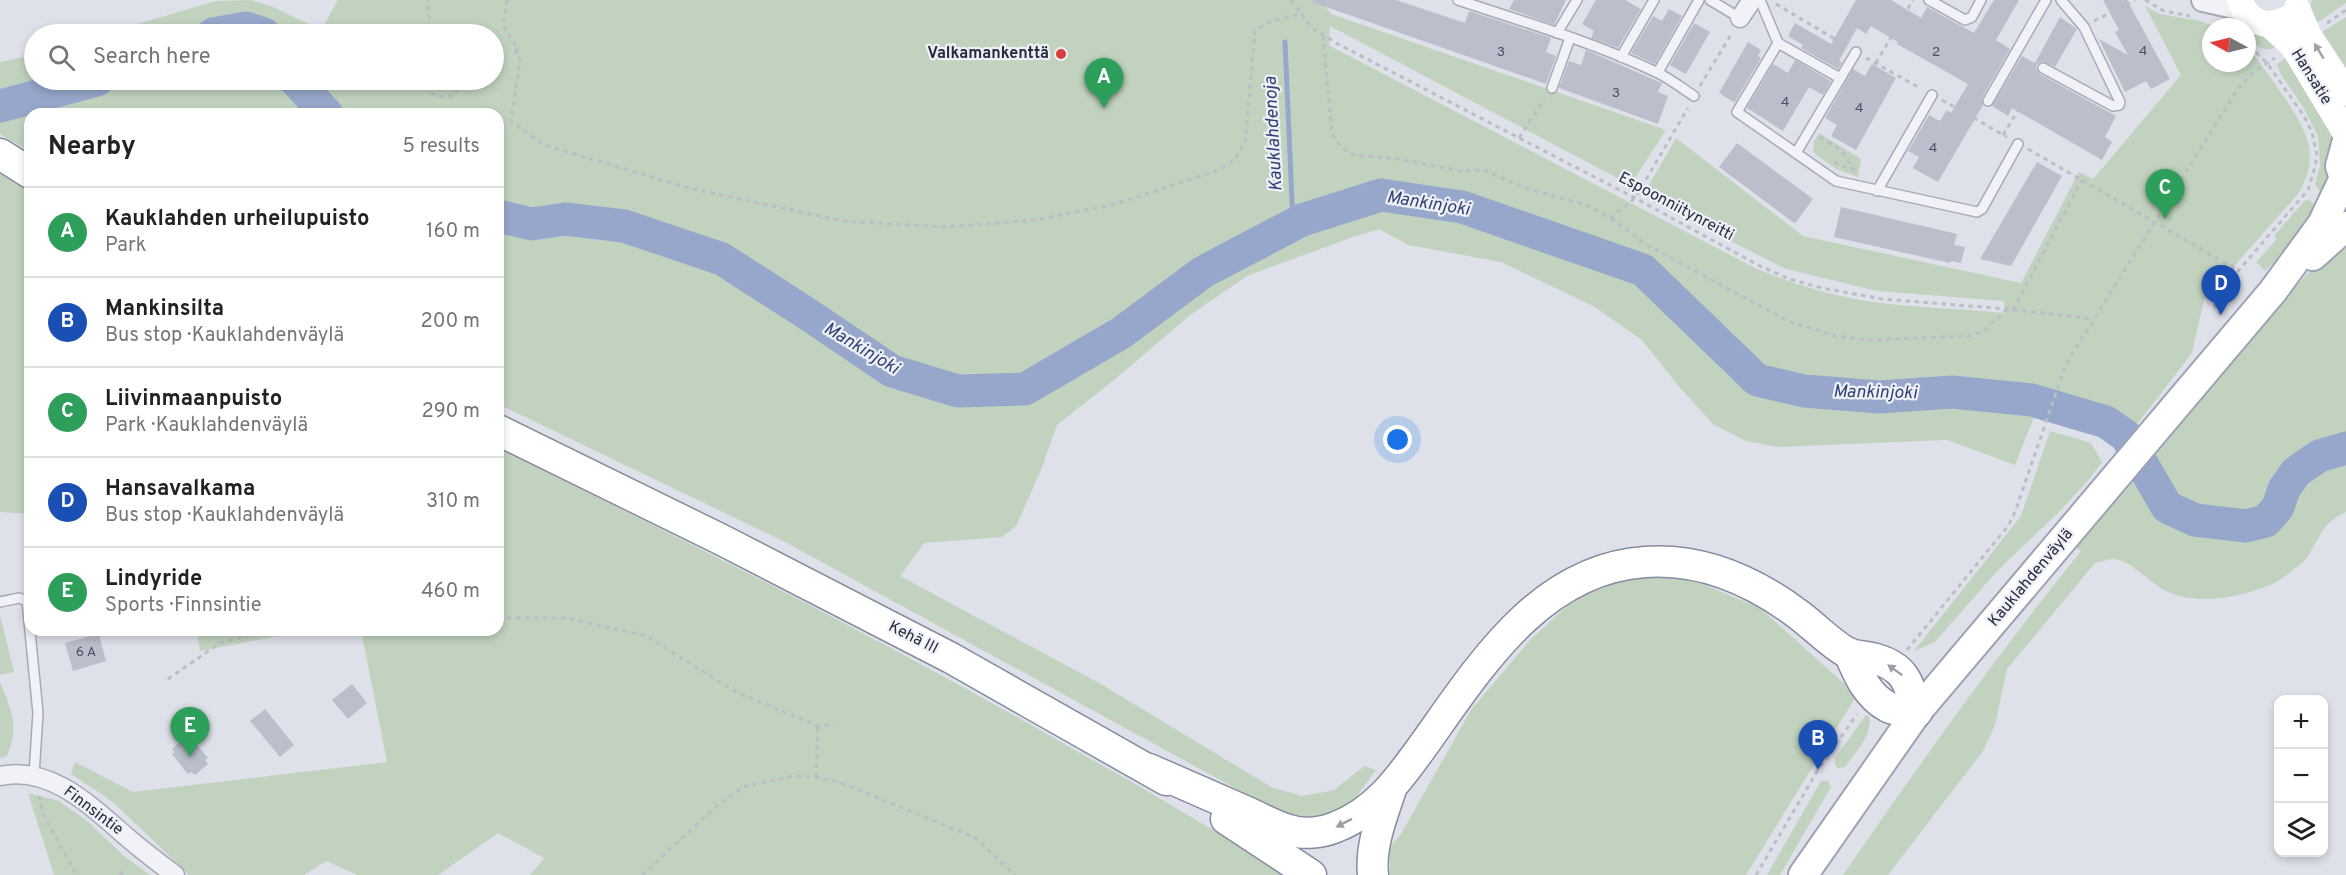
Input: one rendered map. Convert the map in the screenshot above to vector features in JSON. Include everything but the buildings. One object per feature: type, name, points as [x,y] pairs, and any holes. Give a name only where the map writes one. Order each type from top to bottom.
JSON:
[{"type":"highway","points":[[0,154],[24,169]]},
{"type":"highway","name":"Kehä III","points":[[504,433],[951,658],[1149,769],[1311,875]]},
{"type":"highway","points":[[1149,769],[1291,831],[1317,832],[1336,828],[1365,813],[1391,789],[1479,668],[1506,636],[1540,604],[1567,585],[1620,564],[1678,562],[1702,565],[1726,573],[1787,606],[1849,653],[1862,682],[1872,694],[1890,708],[1917,712]]},
{"type":"highway","points":[[1373,875],[1375,838],[1391,789]]},
{"type":"main road","points":[[2270,24],[2286,20],[2298,4]]},
{"type":"main road","name":"Hansatie","points":[[2298,4],[2309,36],[2346,92]]},
{"type":"main road","name":"Hansatie","points":[[2242,5],[2255,21],[2270,24],[2293,46],[2346,134]]},
{"type":"main road","points":[[2344,183],[2340,166],[2346,144]]},
{"type":"main road","name":"Kauklahdenväylä","points":[[1803,875],[1917,712],[2273,291],[2322,224],[2344,183]]},
{"type":"main road","name":"Kauklahdenväylä","points":[[2273,291],[2346,226]]},
{"type":"street","points":[[1740,18],[1752,0]]},
{"type":"street","points":[[2201,9],[2242,5]]},
{"type":"street","name":"Finnsintie","points":[[0,776],[34,775],[64,787],[175,875]]},
{"type":"lane","points":[[1458,0],[1557,33],[1658,72],[1694,96]]},
{"type":"lane","points":[[1557,33],[1577,0]]},
{"type":"lane","points":[[1621,57],[1654,0]]},
{"type":"lane","points":[[1658,72],[1700,0]]},
{"type":"lane","points":[[1710,0],[1740,18]]},
{"type":"lane","points":[[1760,0],[1779,43],[1840,78]]},
{"type":"lane","points":[[1929,0],[1965,20],[1971,17],[1981,0]]},
{"type":"lane","points":[[1988,100],[2046,0]]},
{"type":"lane","points":[[2043,68],[2113,106],[2119,105],[2119,97],[2084,27],[2061,0]]},
{"type":"lane","points":[[1552,88],[1570,38]]},
{"type":"lane","points":[[1779,43],[1737,112],[1836,181],[1977,212],[1982,209],[2018,144]]},
{"type":"lane","points":[[1796,153],[1856,52]]},
{"type":"lane","points":[[1877,190],[1932,95]]},
{"type":"lane","points":[[0,602],[19,598],[24,600]]},
{"type":"lane","points":[[30,636],[38,713],[34,775]]},
{"type":"path","points":[[428,0],[430,24]]},
{"type":"path","points":[[503,24],[507,0]]},
{"type":"path","name":"Espoonniitynreitti","points":[[1291,0],[1311,27],[1322,35],[1635,198],[1760,266],[1789,279],[1822,288],[1882,299],[2007,309],[2093,319]]},
{"type":"path","points":[[1876,63],[1913,0]]},
{"type":"path","points":[[2084,27],[2135,0]]},
{"type":"path","points":[[2145,0],[2164,11],[2201,9]]},
{"type":"path","points":[[2324,25],[2346,10]]},
{"type":"path","points":[[504,28],[517,48],[520,61],[511,121],[544,145],[689,188],[832,218],[944,227],[1035,220],[1116,204],[1219,170],[1234,160],[1245,143],[1255,31],[1271,21],[1300,14]]},
{"type":"path","points":[[1322,35],[1332,134],[1342,148],[1354,155],[1398,159],[1460,171],[1484,171],[1522,187],[1586,205],[1610,218],[1645,244],[1788,321],[1836,336],[1868,340],[1969,336],[1984,331],[2007,309]]},
{"type":"path","points":[[514,57],[517,48]]},
{"type":"path","points":[[2221,315],[2215,308],[2214,299],[2308,190],[2316,161],[2313,132],[2268,63],[2256,52]]},
{"type":"path","points":[[1904,654],[2008,526],[2015,512],[2060,377],[2093,319],[2239,87],[2252,73],[2268,63]]},
{"type":"path","points":[[2003,135],[2043,68]]},
{"type":"path","points":[[1519,138],[1552,88]]},
{"type":"path","points":[[426,90],[447,98],[454,95],[457,90]]},
{"type":"path","points":[[1809,130],[1841,150],[1855,172],[1854,185]]},
{"type":"path","points":[[2013,310],[2082,180],[2239,271]]},
{"type":"path","points":[[1610,218],[1635,198]]},
{"type":"path","points":[[504,618],[567,618],[646,636],[736,692],[818,726],[834,724]]},
{"type":"path","points":[[168,679],[220,643],[246,636]]},
{"type":"path","points":[[1756,875],[1818,770],[1860,710]]},
{"type":"path","points":[[816,777],[818,726]]},
{"type":"path","points":[[34,775],[43,813],[77,875]]},
{"type":"path","points":[[642,875],[720,802],[743,787],[794,776],[816,777],[839,782],[976,838],[1015,875]]},
{"type":"green space","points":[[251,0],[271,6],[308,24],[137,24],[216,1]]},
{"type":"green space","points":[[338,0],[1321,0],[1331,14],[1666,130],[1635,178],[1630,181],[1621,180],[1330,26],[1329,45],[1334,48],[1757,269],[1849,298],[1881,303],[2005,313],[2004,301],[1877,291],[1786,269],[1653,202],[1648,197],[1650,183],[1676,138],[1803,236],[2021,283],[2079,172],[2093,179],[2181,75],[2145,6],[2160,14],[2202,22],[2202,72],[2256,72],[2256,58],[2300,122],[2310,155],[2305,180],[2298,194],[2204,300],[2192,353],[2131,432],[2109,417],[2041,399],[2015,465],[1947,440],[1777,447],[1746,441],[1713,424],[1681,389],[1642,340],[1593,306],[1501,262],[1408,245],[1379,229],[1247,276],[1189,316],[1057,425],[1041,470],[1016,526],[1002,537],[924,543],[900,576],[1101,684],[1271,787],[1302,796],[1334,790],[1364,766],[1376,770],[1347,809],[1305,818],[1264,804],[785,542],[504,407],[504,108],[24,108],[24,148],[0,134],[0,62],[24,57],[24,90],[504,90],[504,24],[324,24]]},
{"type":"green space","points":[[2312,0],[2346,0],[2346,3],[2312,26],[2310,9]]},
{"type":"green space","points":[[2226,12],[2236,18],[2223,18],[2218,13]]},
{"type":"green space","points":[[2346,17],[2346,80],[2316,36]]},
{"type":"green space","points":[[2256,30],[2282,45],[2271,49],[2256,44]]},
{"type":"green space","points":[[2290,55],[2335,139],[2333,168],[2322,195],[2315,184],[2320,166],[2318,136],[2303,107],[2280,73],[2277,64]]},
{"type":"green space","points":[[1819,133],[1861,159],[1858,177],[1836,169],[1813,152],[1814,141]]},
{"type":"green space","points":[[0,169],[24,186],[24,514],[0,512]]},
{"type":"green space","points":[[2309,200],[2321,210],[2301,237],[2265,271],[2256,262],[2277,239],[2274,236],[2304,201]]},
{"type":"green space","points":[[2346,233],[2346,512],[2327,525],[2308,556],[2290,573],[2268,586],[2229,597],[2202,599],[2176,595],[2164,590],[2127,563],[2111,559],[2095,563],[2007,669],[1995,725],[1983,751],[1888,875],[1843,875],[1959,711],[2081,551],[2073,545],[2217,370]]},
{"type":"green space","points":[[2050,431],[2091,443],[2102,462],[2061,510],[1998,570],[1935,642],[1914,651],[2021,516]]},
{"type":"green space","points":[[504,451],[716,557],[932,670],[1153,794],[1283,875],[530,875],[544,858],[498,833],[438,875],[357,875],[326,861],[304,875],[189,875],[113,802],[71,774],[75,762],[133,792],[387,762],[362,636],[504,636]]},
{"type":"green space","points":[[1669,575],[1705,585],[1760,608],[1857,695],[1746,875],[1390,875],[1390,847],[1401,834],[1471,710],[1530,640],[1576,598],[1620,581]]},
{"type":"green space","points":[[0,615],[14,672],[0,675]]},
{"type":"green space","points":[[198,636],[278,636],[200,651]]},
{"type":"green space","points":[[0,682],[12,718],[13,736],[7,756],[0,758]]},
{"type":"green space","points":[[1866,715],[1869,716],[1870,723],[1866,737],[1845,767],[1838,768],[1835,765],[1835,758]]},
{"type":"green space","points":[[1821,781],[1828,781],[1831,787],[1780,875],[1767,875]]},
{"type":"green space","points":[[28,793],[59,801],[87,821],[124,856],[150,875],[54,875]]},
{"type":"waterway","name":"Kauklahdenoja","points":[[1285,42],[1293,224]]},
{"type":"waterway","name":"Mankinjoki","points":[[0,106],[60,90]]},
{"type":"waterway","name":"Mankinjoki","points":[[304,90],[321,108]]},
{"type":"waterway","name":"Mankinjoki","points":[[504,217],[532,224],[565,219],[624,226],[722,259],[892,371],[958,391],[1025,389],[1121,333],[1203,272],[1302,220],[1381,195],[1462,207],[1643,270],[1757,380],[1804,391],[1879,397],[1952,392],[2032,400],[2106,422],[2126,436],[2167,507],[2195,520],[2246,526],[2266,521],[2278,507],[2284,489],[2296,472],[2319,456],[2346,448]]},
{"type":"place","name":"Valkamankenttä","points":[[1061,54]]},
{"type":"place","name":"Kauklahden urheilupuisto","points":[[1104,108]]},
{"type":"place","name":"Liivinmaanpuisto","points":[[2165,219]]},
{"type":"place","name":"Hansavalkama","points":[[2221,315]]},
{"type":"place","name":"Lindyride","points":[[190,757]]},
{"type":"place","name":"Mankinsilta","points":[[1818,770]]}]
